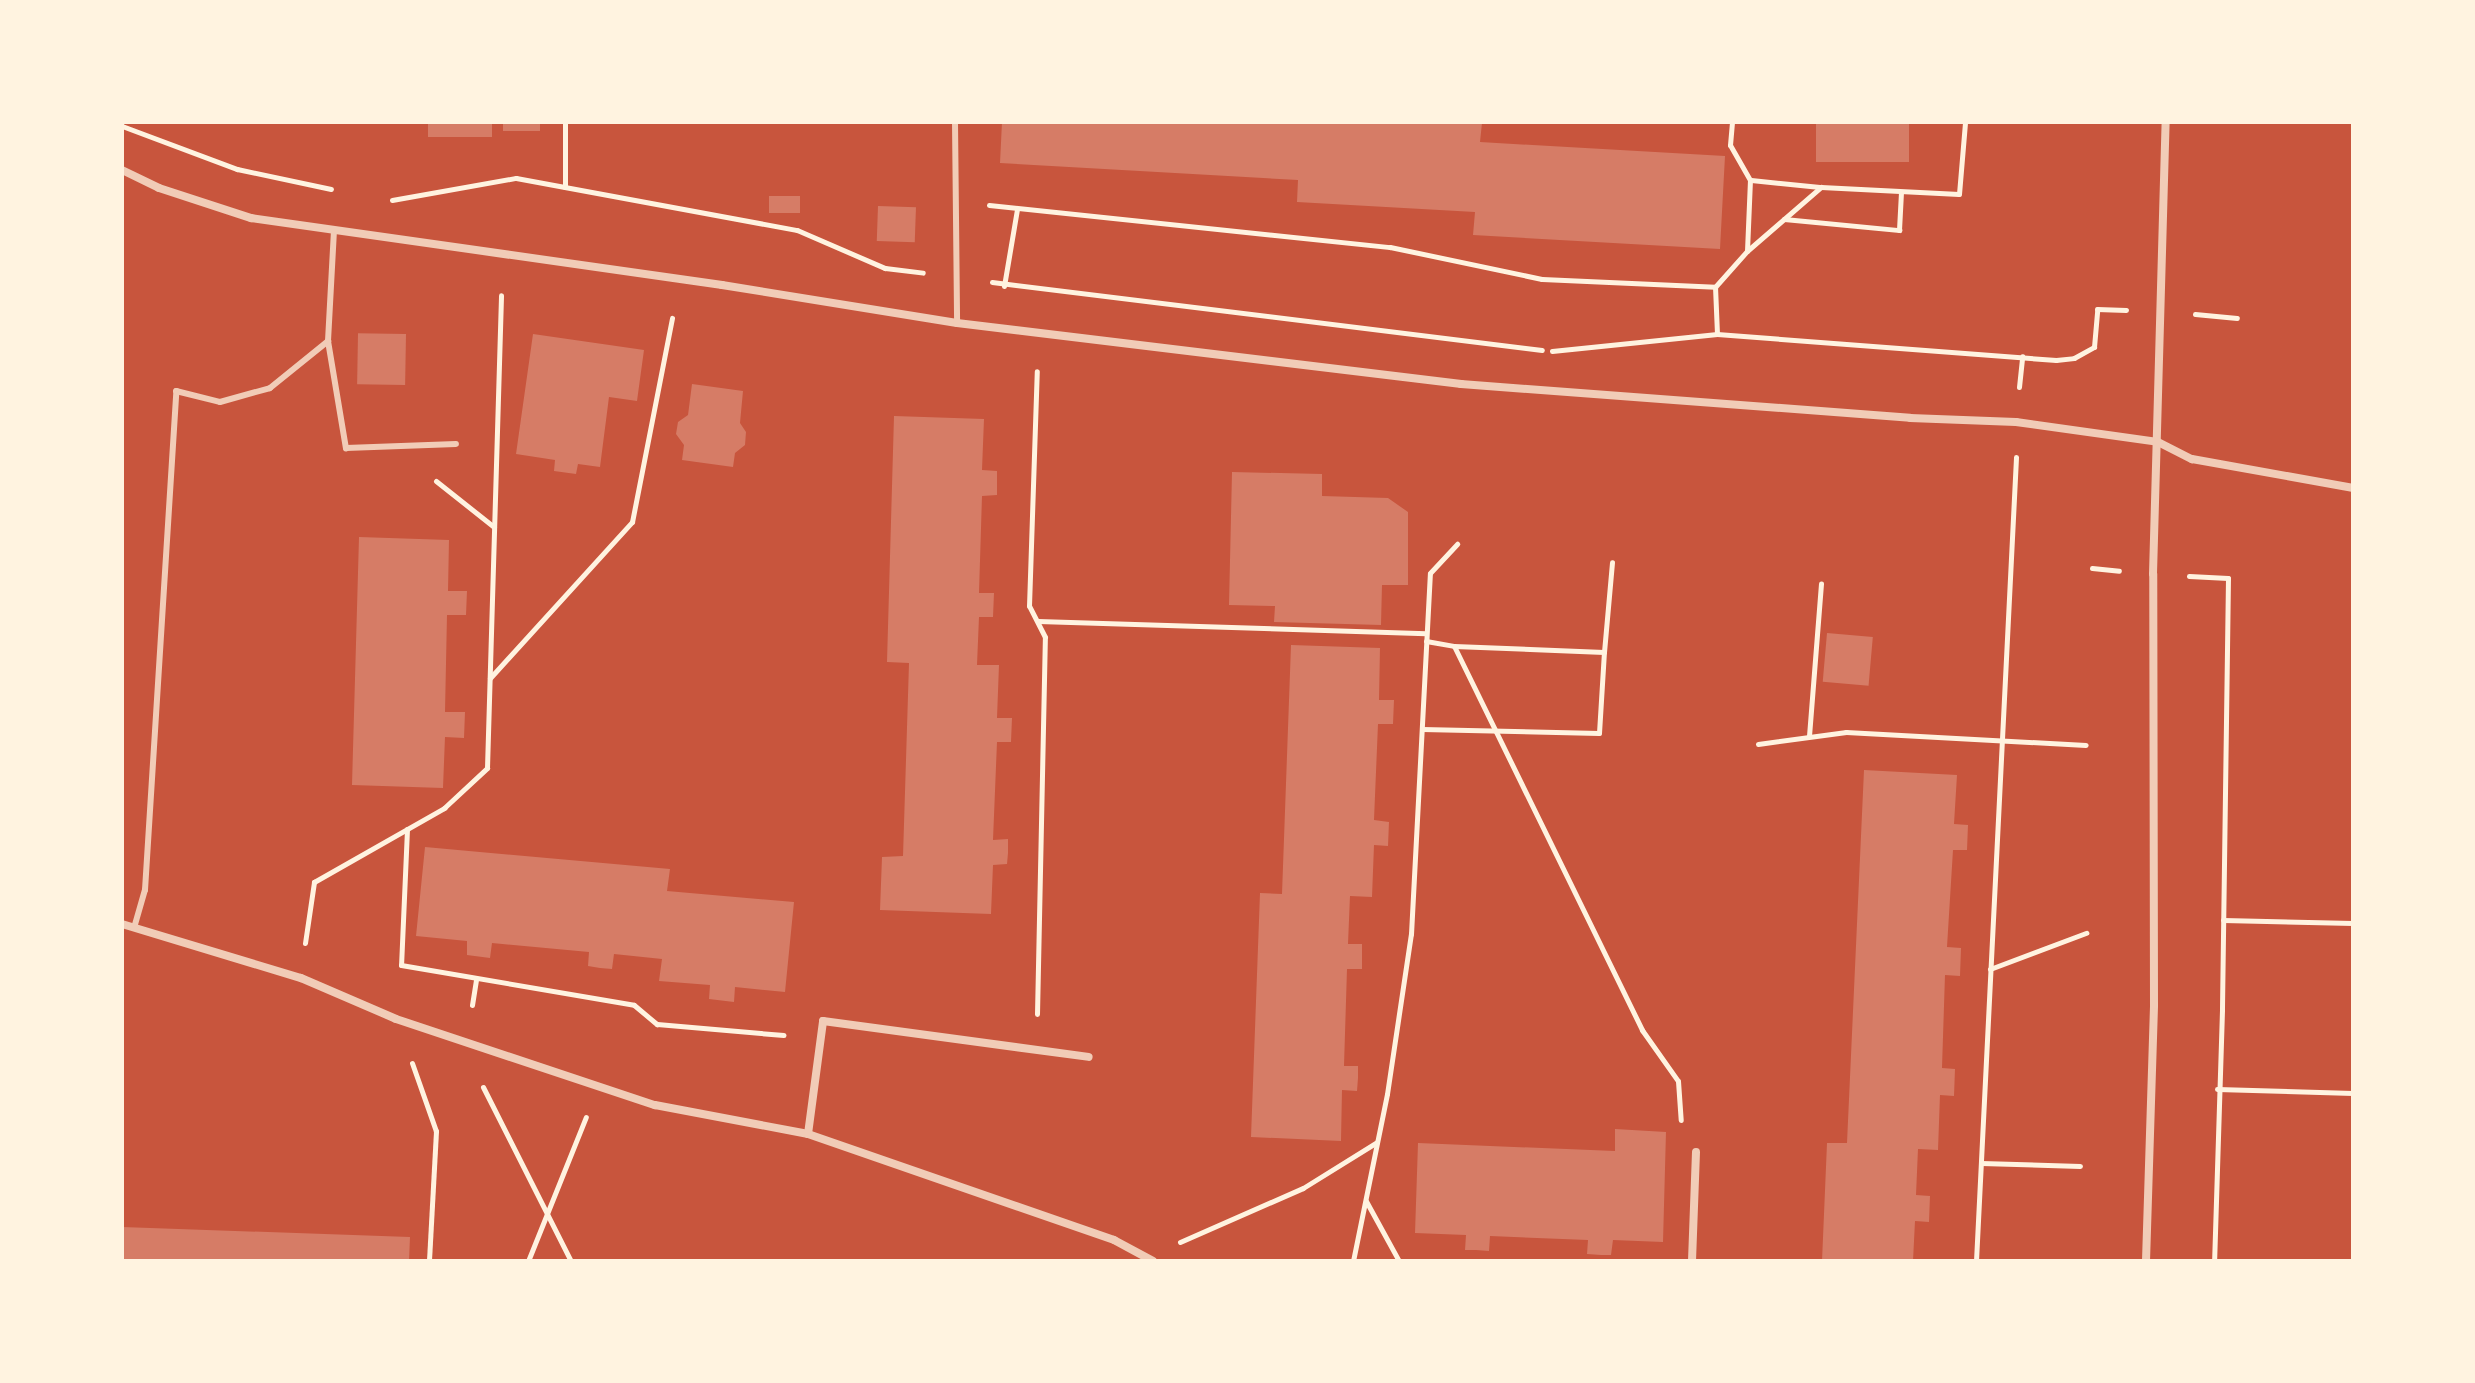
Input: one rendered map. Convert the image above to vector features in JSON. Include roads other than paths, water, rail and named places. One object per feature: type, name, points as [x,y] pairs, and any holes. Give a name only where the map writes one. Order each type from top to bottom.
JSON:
[{"type":"street","points":[[2146,1261],[2154,1005],[2153,574],[2166,122]]},
{"type":"street","points":[[122,170],[159,188],[251,218],[722,285],[957,323],[1461,384],[1910,418],[2016,422],[2158,442],[2192,459],[2353,488]]},
{"type":"street","points":[[122,924],[301,978],[396,1019],[655,1105],[808,1134],[1114,1240],[1153,1261]]},
{"type":"street","points":[[808,1134],[823,1021],[1089,1057]]},
{"type":"street","points":[[1692,1261],[1696,1152]]},
{"type":"lane","points":[[955,122],[957,323]]},
{"type":"lane","points":[[334,230],[328,341],[346,448],[456,444]]},
{"type":"lane","points":[[134,928],[145,890],[176,391],[220,402],[270,388],[328,341]]}]
